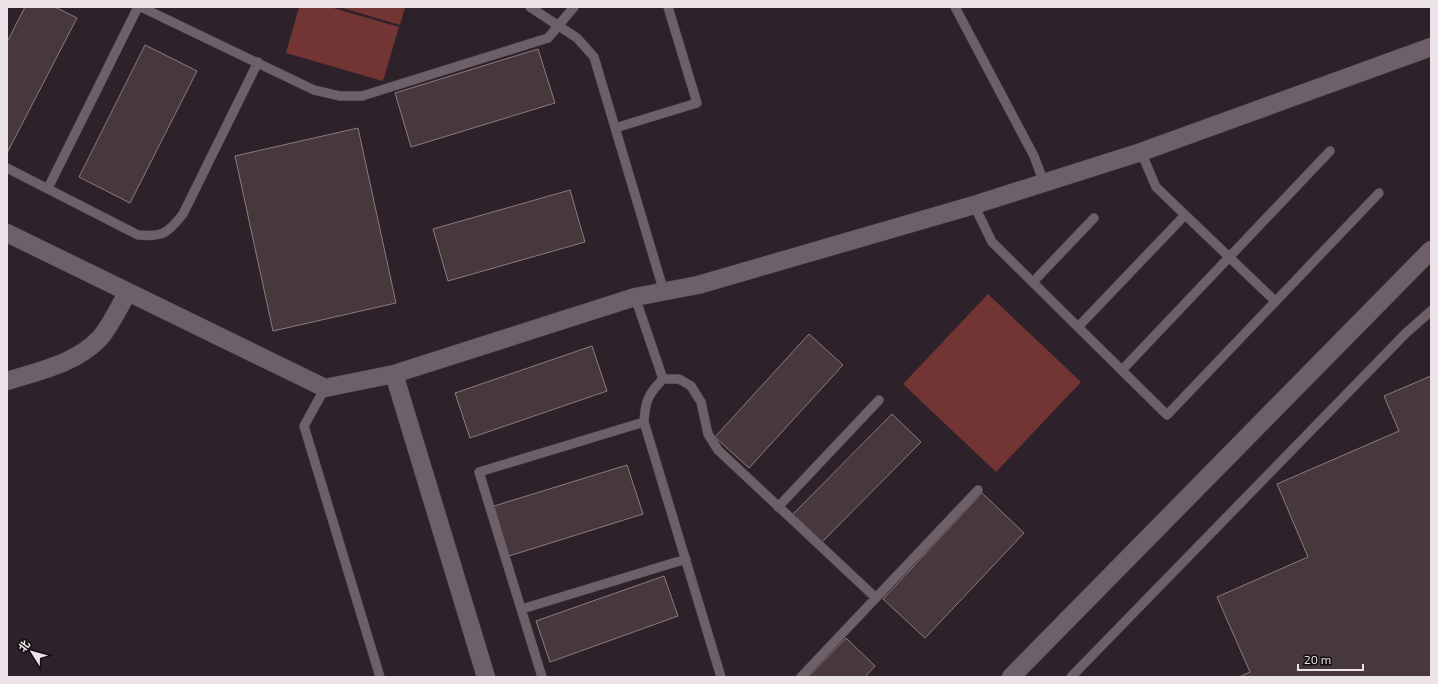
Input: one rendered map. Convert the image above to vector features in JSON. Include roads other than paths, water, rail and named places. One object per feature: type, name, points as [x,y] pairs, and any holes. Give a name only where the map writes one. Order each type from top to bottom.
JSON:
[{"type":"street","points":[[7,233],[325,388],[394,374],[635,297],[698,285],[974,205],[1141,152],[1431,47]]},
{"type":"street","points":[[1011,677],[1431,250]]},
{"type":"street","points":[[7,381],[44,370],[75,358],[99,339],[128,292]]},
{"type":"street","points":[[394,374],[486,677]]},
{"type":"lane","points":[[48,188],[140,7],[314,90],[340,96],[362,96],[548,38],[574,7]]},
{"type":"lane","points":[[530,7],[577,38],[594,58],[664,292]]},
{"type":"lane","points":[[615,128],[697,104],[668,7]]},
{"type":"lane","points":[[955,7],[1034,156],[1044,183]]},
{"type":"lane","points":[[7,168],[138,235],[156,236],[171,229],[183,214],[258,62]]},
{"type":"lane","points":[[1122,370],[1330,151]]},
{"type":"lane","points":[[1141,152],[1156,187],[1275,301]]},
{"type":"lane","points":[[974,205],[992,242],[1167,415],[1379,193]]},
{"type":"lane","points":[[1078,327],[1185,215]]},
{"type":"lane","points":[[1033,282],[1094,218]]},
{"type":"lane","points":[[635,297],[663,379]]},
{"type":"lane","points":[[1071,677],[1406,333],[1431,311]]},
{"type":"lane","points":[[721,677],[644,422],[645,404],[653,389],[663,379],[679,379],[691,386],[701,402],[708,434],[718,450],[876,598]]},
{"type":"lane","points":[[325,388],[304,426],[380,677]]},
{"type":"lane","points":[[778,507],[879,400]]},
{"type":"lane","points":[[542,677],[479,472],[644,422]]},
{"type":"lane","points":[[801,677],[978,490]]},
{"type":"lane","points":[[522,609],[686,560]]}]
